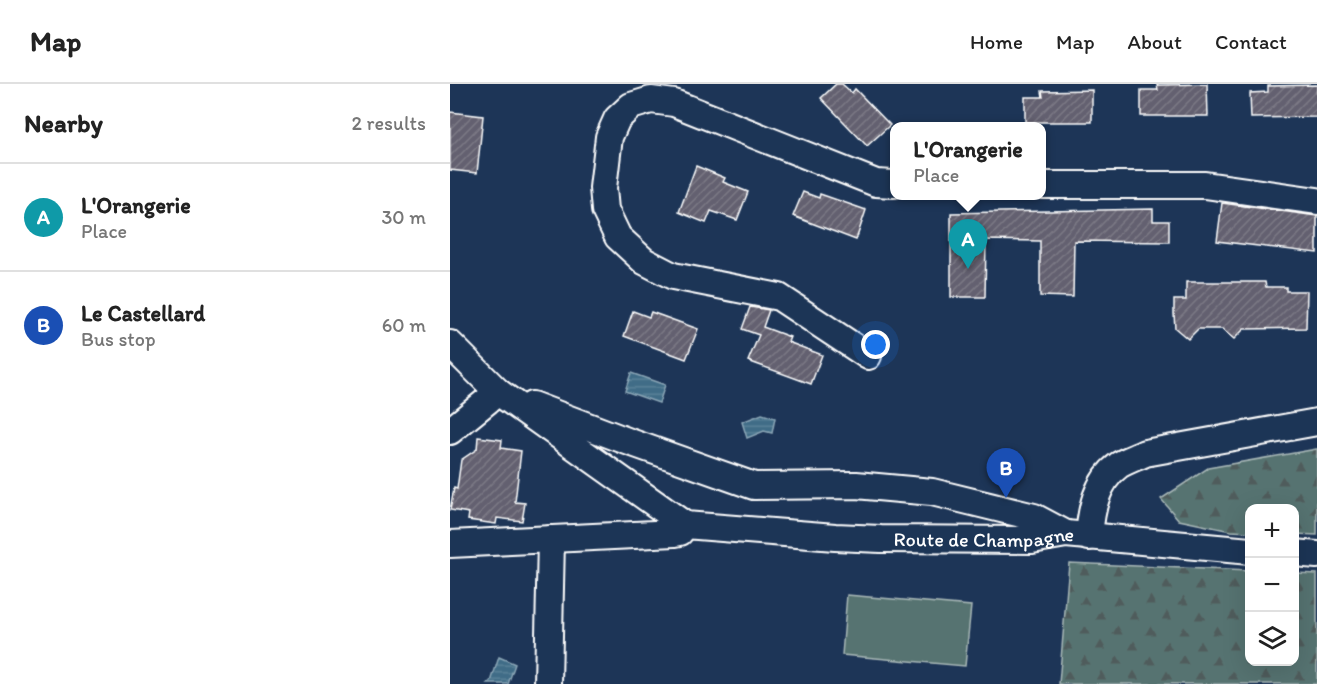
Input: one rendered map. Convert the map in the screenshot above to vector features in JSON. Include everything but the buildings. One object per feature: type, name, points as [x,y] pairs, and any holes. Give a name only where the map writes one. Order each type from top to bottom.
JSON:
[{"type":"street","points":[[868,356],[780,297],[673,276],[644,261],[618,237],[604,210],[603,188],[609,137],[617,119],[631,106],[651,100],[674,103],[876,183],[890,184]]},
{"type":"street","points":[[1046,185],[1205,185],[1317,201]]},
{"type":"street","name":"Route de Champagne","points":[[450,344],[498,392],[685,525],[881,539],[1032,540],[1077,535]]},
{"type":"street","points":[[450,431],[498,392]]},
{"type":"street","name":"Route de Champagne","points":[[498,392],[754,486],[856,485],[932,492],[1034,517],[1077,535]]},
{"type":"street","points":[[1245,551],[1077,535],[1104,482],[1119,465],[1145,453],[1317,422]]},
{"type":"street","points":[[450,544],[680,532],[685,525]]},
{"type":"street","points":[[549,684],[551,539]]},
{"type":"street","points":[[1299,554],[1317,555]]},
{"type":"green space","points":[[1317,449],[1317,535],[1299,534],[1299,504],[1245,504],[1245,532],[1179,520],[1161,499],[1208,468]]},
{"type":"green space","points":[[1069,563],[1245,571],[1245,666],[1299,666],[1299,573],[1317,574],[1317,684],[1059,684]]},
{"type":"green space","points":[[847,595],[971,606],[965,666],[842,655]]},
{"type":"water","points":[[631,373],[665,385],[659,403],[625,391]]},
{"type":"water","points":[[762,414],[775,418],[772,433],[764,431],[747,438],[742,422]]},
{"type":"water","points":[[499,657],[515,664],[508,684],[487,684],[491,682]]},
{"type":"place","name":"L'Orangerie","points":[[968,269]]},
{"type":"place","name":"Le Castellard","points":[[1006,498]]}]
